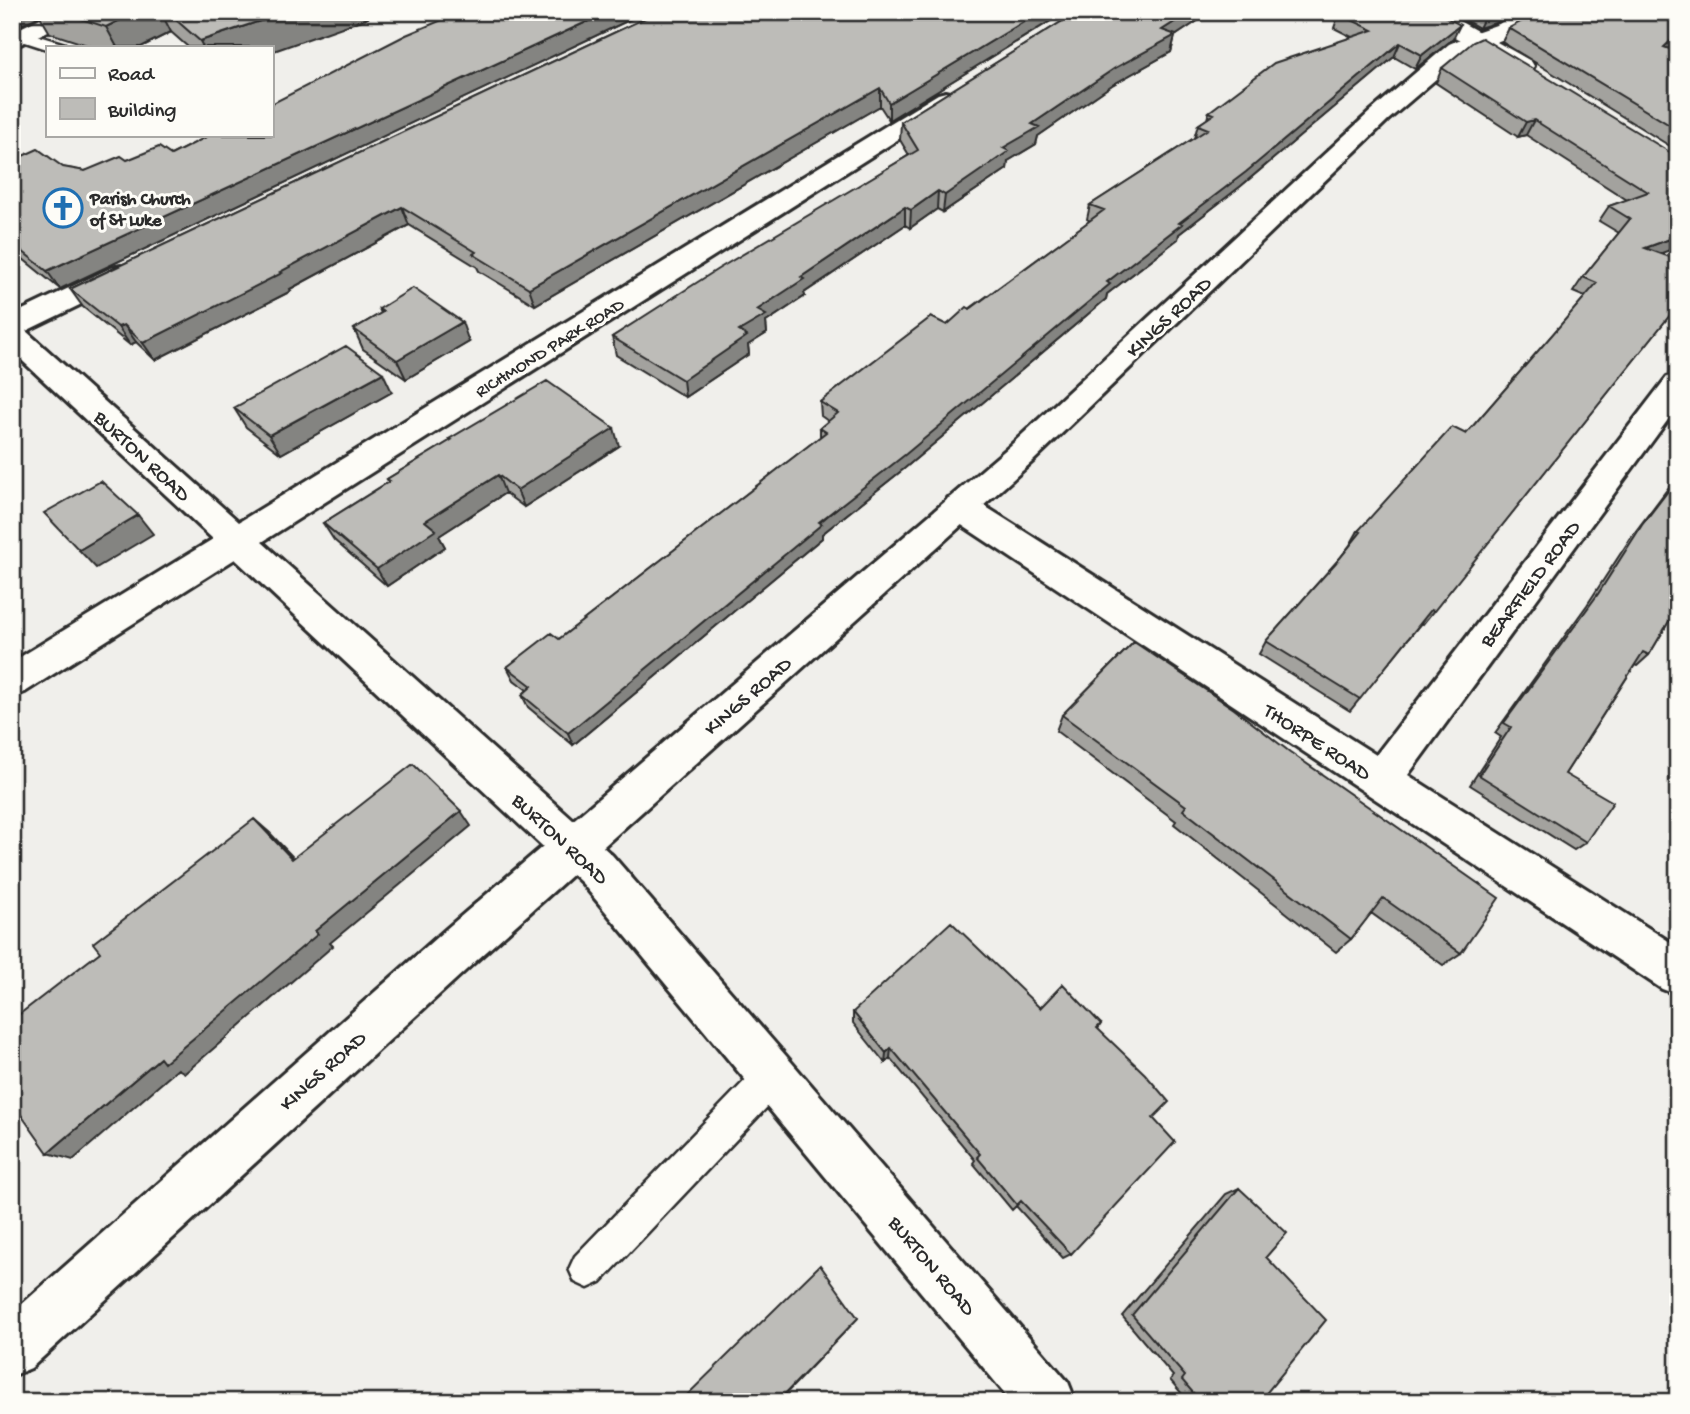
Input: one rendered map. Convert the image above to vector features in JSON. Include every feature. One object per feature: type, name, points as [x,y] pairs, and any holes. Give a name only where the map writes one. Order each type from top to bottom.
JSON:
[{"type":"street","points":[[17,38],[70,12]]},
{"type":"street","points":[[1427,12],[1542,78]]},
{"type":"street","name":"KINGS ROAD","points":[[12,1349],[461,945],[1021,454],[1380,116],[1457,49],[1507,29],[1532,12]]},
{"type":"street","name":"RICHMOND PARK ROAD","points":[[12,681],[973,82]]},
{"type":"street","points":[[12,326],[140,265]]},
{"type":"street","name":"BURTON ROAD","points":[[12,334],[597,869],[774,1074],[1048,1402]]},
{"type":"street","name":"BEARFIELD ROAD","points":[[1380,781],[1678,384]]},
{"type":"street","name":"THORPE ROAD","points":[[960,507],[1678,973]]},
{"type":"lane","points":[[17,38],[54,46]]},
{"type":"lane","points":[[588,1269],[774,1074]]},
{"type":"building","points":[[60,12],[136,12],[106,27]]},
{"type":"building","points":[[167,12],[287,12],[200,41]]},
{"type":"building","points":[[461,12],[608,12],[47,271],[12,243],[12,159],[38,149],[63,167],[85,171],[121,156],[127,160],[159,147],[171,155],[208,136],[273,136],[273,103],[406,35]]},
{"type":"building","points":[[658,12],[1040,12],[889,103],[880,88],[529,288],[402,207],[280,272],[282,273],[143,343],[124,325],[118,327],[70,289]]},
{"type":"building","points":[[1077,12],[1190,12],[1162,30],[1176,35],[1115,68],[1032,124],[1039,127],[1003,148],[1009,151],[945,195],[938,191],[911,210],[905,207],[801,277],[804,279],[757,310],[766,315],[739,331],[747,336],[683,380],[612,337],[718,269],[918,150],[901,122]]},
{"type":"building","points":[[1437,12],[1460,25],[1422,55],[1400,43],[1246,172],[1107,282],[1110,284],[906,454],[819,522],[822,524],[568,733],[522,695],[532,686],[507,667],[551,633],[559,639],[826,432],[820,428],[838,413],[820,402],[931,317],[947,325],[967,307],[970,309],[1104,210],[1090,205],[1208,129],[1198,125],[1214,114],[1209,112],[1274,63],[1373,30],[1339,14]]},
{"type":"building","points":[[1539,12],[1678,12],[1678,34],[1664,47],[1678,52],[1678,130],[1509,28]]},
{"type":"building","points":[[1482,38],[1678,157],[1678,236],[1645,248],[1678,260],[1678,305],[1434,611],[1431,610],[1360,699],[1266,641],[1340,558],[1361,532],[1358,531],[1452,427],[1466,434],[1597,283],[1583,277],[1630,219],[1609,206],[1648,192],[1534,120],[1526,122],[1442,68],[1473,42]]},
{"type":"building","points":[[413,288],[462,322],[397,360],[354,329],[383,312],[379,309]]},
{"type":"building","points":[[346,346],[383,373],[269,435],[234,408]]},
{"type":"building","points":[[547,381],[614,428],[517,490],[498,475],[425,521],[436,530],[377,569],[323,523],[451,440],[449,439]]},
{"type":"building","points":[[1678,478],[1678,606],[1649,655],[1643,652],[1565,774],[1613,802],[1586,842],[1479,775],[1511,727],[1504,723],[1598,594],[1642,525]]},
{"type":"building","points":[[101,481],[138,515],[79,550],[44,513]]},
{"type":"building","points":[[1134,642],[1234,709],[1290,752],[1499,898],[1461,953],[1383,898],[1351,939],[1183,810],[1186,806],[1062,715]]},
{"type":"building","points":[[413,764],[461,811],[315,931],[318,934],[164,1063],[160,1058],[48,1153],[12,1102],[12,1020],[100,952],[93,943],[254,819],[292,859]]},
{"type":"building","points":[[951,922],[1040,1008],[1063,984],[1101,1024],[1097,1028],[1145,1074],[1169,1102],[1153,1118],[1175,1142],[1071,1254],[1021,1201],[1017,1205],[977,1157],[980,1154],[891,1048],[886,1053],[853,1012]]},
{"type":"building","points":[[1239,1188],[1287,1233],[1266,1257],[1326,1320],[1259,1402],[1201,1402],[1182,1380],[1185,1376],[1132,1315]]},
{"type":"building","points":[[820,1265],[858,1318],[777,1402],[680,1402]]},
{"type":"place","name":"Parish Church of St Luke","points":[[63,208]]}]
